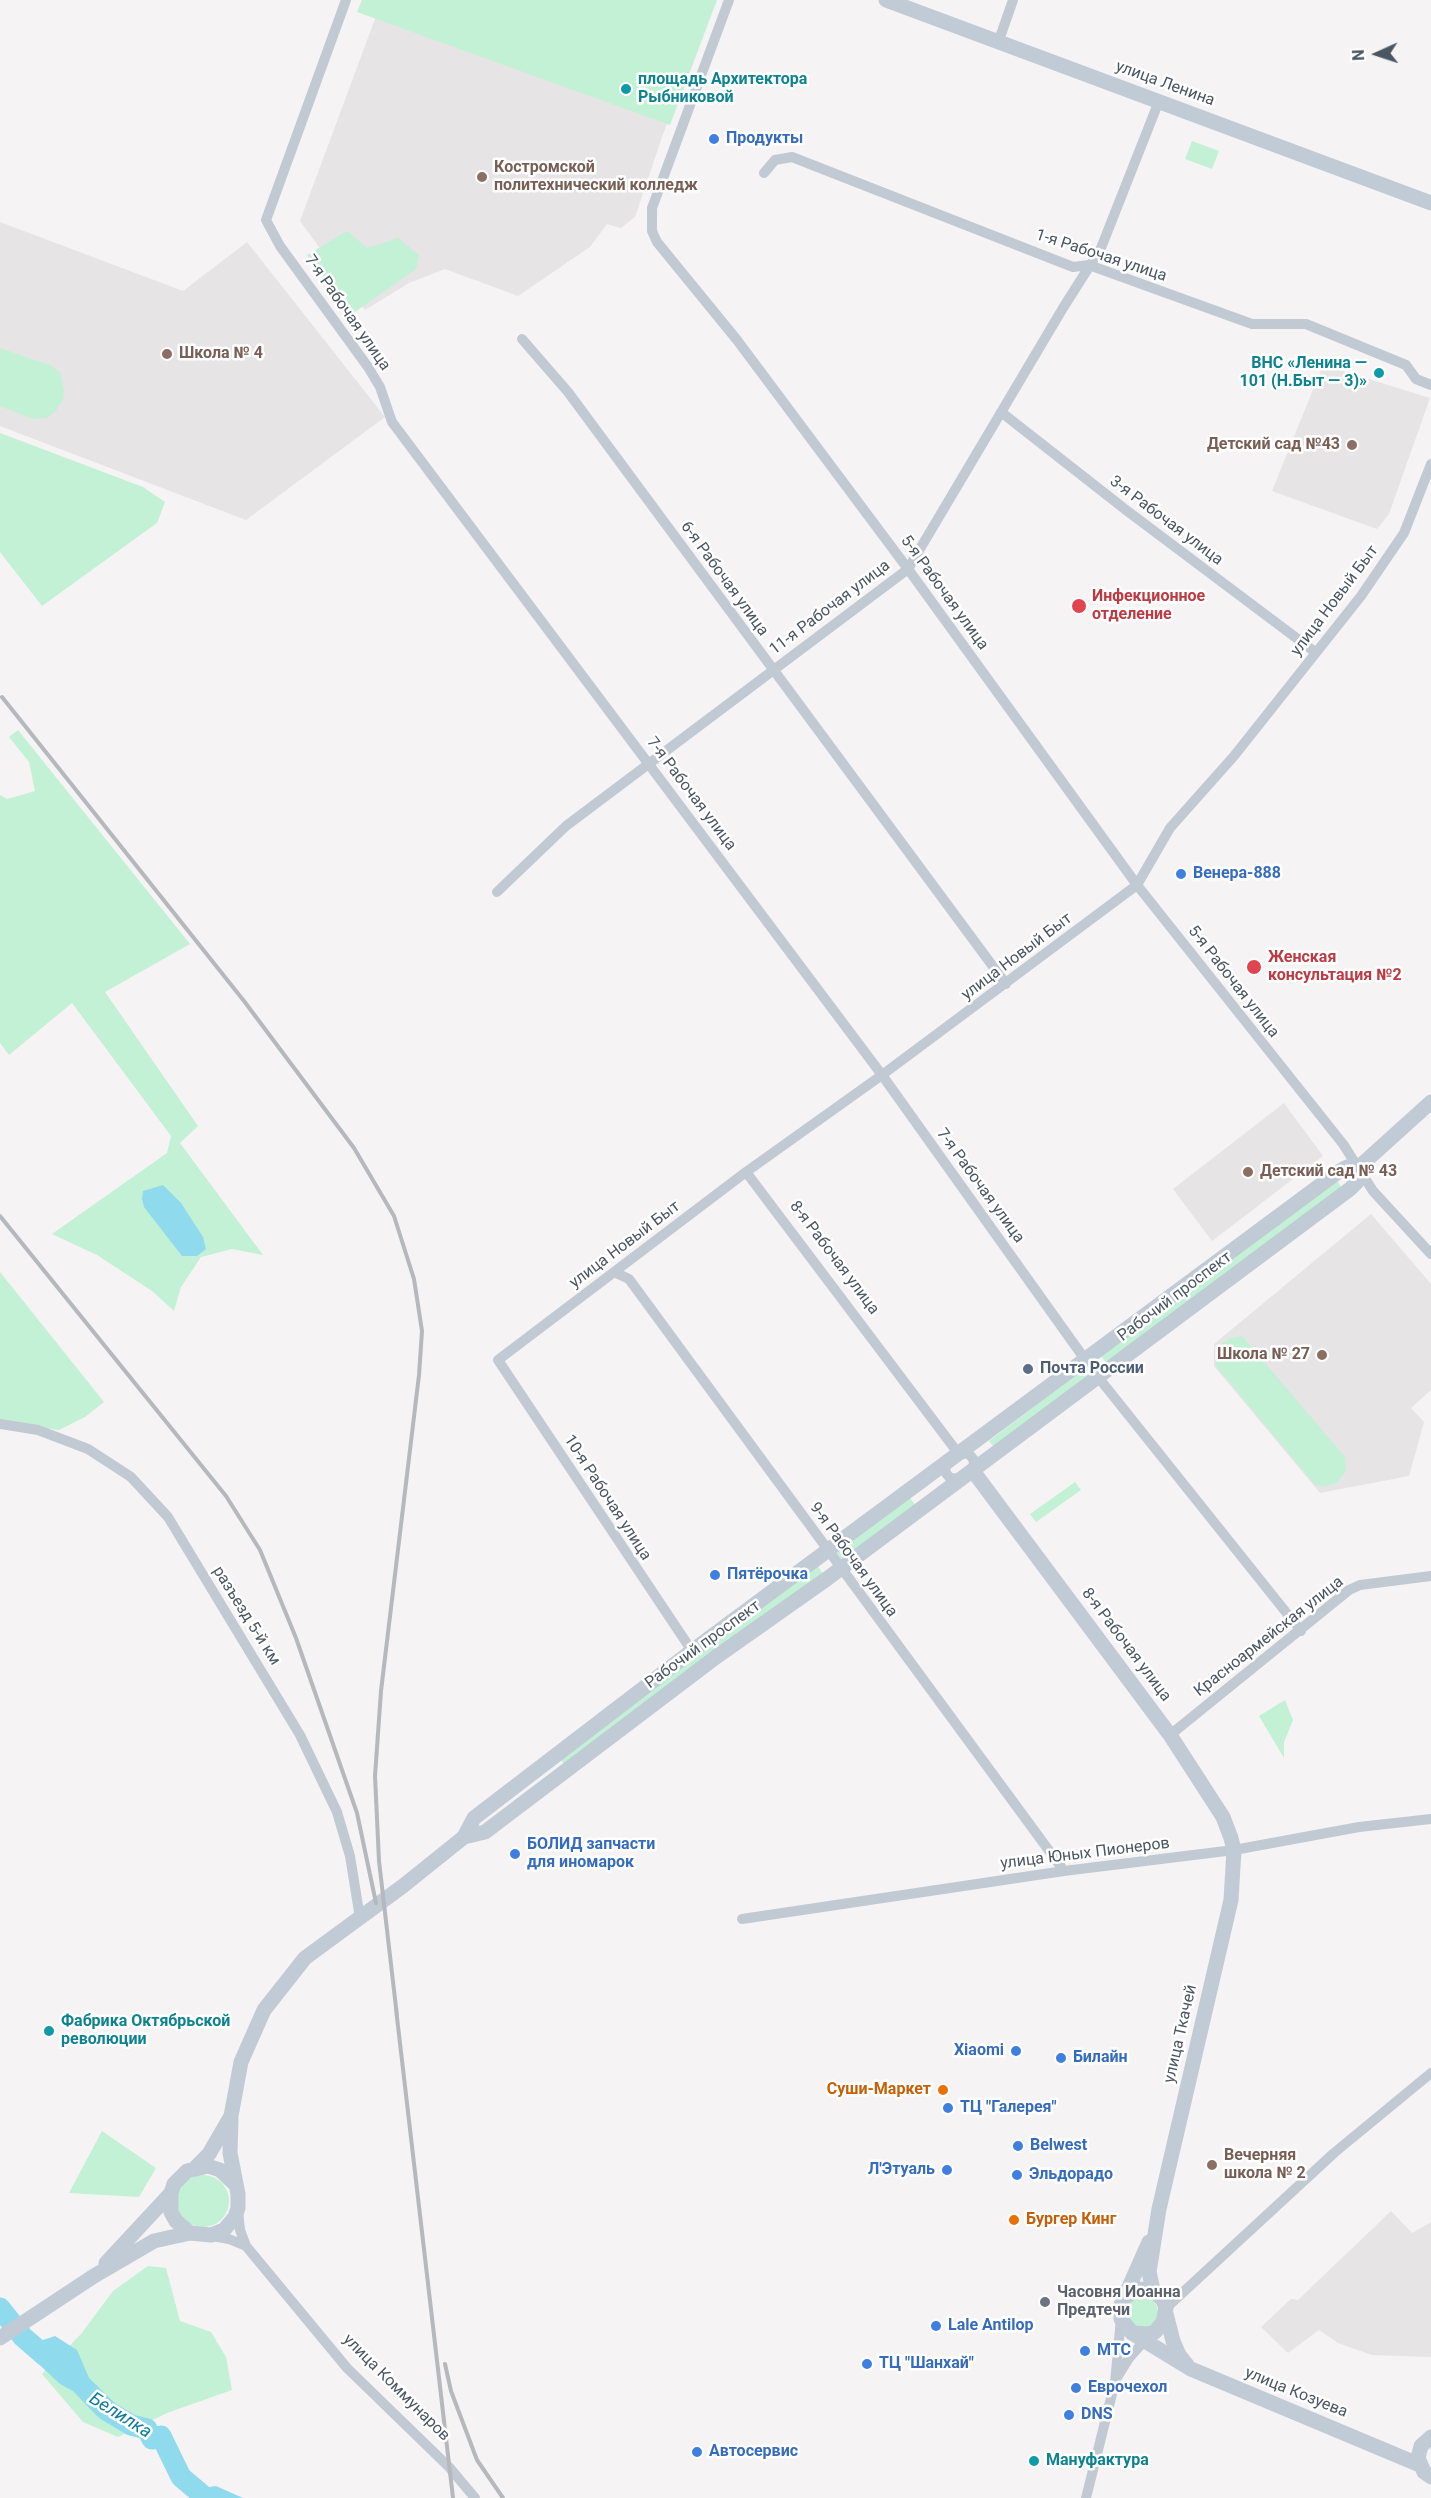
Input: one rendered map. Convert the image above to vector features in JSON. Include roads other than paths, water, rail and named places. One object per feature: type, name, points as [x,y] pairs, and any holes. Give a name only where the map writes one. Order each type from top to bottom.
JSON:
[{"type":"street","name":"7-я Рабочая улица","points":[[346,0],[266,220],[280,246],[368,367],[380,387],[392,422],[882,1075],[1084,1358]]},
{"type":"street","name":"5-я Рабочая улица","points":[[729,0],[652,208],[652,231],[657,242],[737,340],[908,569],[1137,885],[1359,1167],[1372,1191],[1431,1254]]},
{"type":"street","name":"улица Ленина","points":[[886,0],[1431,202]]},
{"type":"street","points":[[998,43],[1013,0]]},
{"type":"street","name":"11-я Рабочая улица","points":[[497,892],[566,826],[908,569],[1101,248],[1159,101]]},
{"type":"street","name":"1-я Рабочая улица","points":[[764,173],[775,160],[792,157],[1073,267],[1089,265],[1252,324],[1306,324],[1406,365],[1416,379],[1431,385]]},
{"type":"street","name":"6-я Рабочая улица","points":[[522,339],[568,392],[1006,984]]},
{"type":"street","name":"3-я Рабочая улица","points":[[1001,412],[1126,510],[1315,652]]},
{"type":"street","name":"улица Новый Быт","points":[[498,1360],[746,1172],[1006,984],[1137,885],[1170,828],[1234,756],[1361,596],[1404,533],[1431,464]]},
{"type":"street","name":"Рабочий проспект","points":[[464,1837],[485,1832],[716,1657],[841,1569],[1350,1189],[1357,1182],[1359,1167],[1431,1102]]},
{"type":"street","name":"Рабочий проспект","points":[[196,2167],[209,2154],[231,2116],[241,2062],[264,2010],[305,1958],[464,1837],[474,1818],[692,1651],[1084,1358],[1338,1172],[1347,1167],[1359,1167]]},
{"type":"street","name":"8-я Рабочая улица","points":[[746,1172],[953,1457]]},
{"type":"street","name":"9-я Рабочая улица","points":[[614,1272],[629,1279],[1064,1870]]},
{"type":"street","name":"10-я Рабочая улица","points":[[498,1360],[692,1651]]},
{"type":"street","points":[[1098,1377],[1301,1631]]},
{"type":"street","name":"разъезд 5-й км","points":[[0,1424],[38,1430],[88,1449],[131,1477],[168,1517],[305,1744],[337,1812],[350,1856],[360,1918]]},
{"type":"street","points":[[969,1454],[974,1460],[968,1475],[950,1478],[945,1472],[953,1457],[969,1454]]},
{"type":"street","name":"8-я Рабочая улица","points":[[968,1475],[1170,1735],[1223,1817],[1234,1851]]},
{"type":"street","name":"Красноармейская улица","points":[[1170,1735],[1354,1587],[1431,1576]]},
{"type":"street","name":"улица Юных Пионеров","points":[[742,1919],[1064,1870],[1234,1851],[1359,1827],[1431,1819]]},
{"type":"street","name":"улица Ткачей","points":[[1153,2290],[1149,2272],[1156,2225],[1231,1900],[1234,1851]]},
{"type":"street","points":[[1114,2382],[1144,2335],[1160,2327],[1166,2311],[1334,2153],[1431,2073]]},
{"type":"street","points":[[231,2116],[230,2153],[238,2194],[240,2230],[246,2246]]},
{"type":"street","points":[[94,2276],[171,2193],[180,2176],[196,2167],[208,2166],[220,2170],[235,2184]]},
{"type":"street","points":[[171,2193],[171,2212],[176,2221],[190,2233]]},
{"type":"street","points":[[211,2235],[224,2230],[231,2223],[238,2208]]},
{"type":"street","name":"улица Ткачей","points":[[1125,2297],[1156,2225]]},
{"type":"street","points":[[0,2337],[94,2276],[154,2241],[190,2233],[229,2239],[246,2246]]},
{"type":"street","name":"улица Коммунаров","points":[[246,2246],[347,2368],[449,2467],[475,2498]]},
{"type":"street","points":[[1086,2498],[1114,2382],[1121,2305],[1125,2297],[1138,2289],[1153,2290],[1163,2300],[1173,2341],[1179,2355],[1191,2369]]},
{"type":"street","points":[[1121,2319],[1144,2335]]},
{"type":"street","name":"улица Козуева","points":[[1144,2335],[1191,2369],[1386,2450],[1428,2474]]},
{"type":"street","name":"улица Козуева","points":[[1386,2450],[1412,2449],[1426,2441]]},
{"type":"street","name":"улица Козуева","points":[[1426,2441],[1418,2458],[1428,2474]]},
{"type":"water","points":[[163,1185],[181,1203],[203,1237],[206,1249],[197,1256],[182,1256],[144,1207],[143,1191]]},
{"type":"water","points":[[55,2336],[77,2350],[89,2378],[118,2406],[131,2425],[97,2416],[73,2391],[60,2384],[29,2355],[20,2341],[23,2337],[37,2342]]},
{"type":"water","points":[[161,2436],[170,2440],[187,2477],[192,2478],[202,2488],[216,2486],[243,2498],[197,2498],[193,2493],[187,2493],[166,2457]]},
{"type":"waterway","name":"Белилка","points":[[0,2308],[23,2337],[45,2356]]},
{"type":"waterway","name":"Белилка","points":[[106,2410],[131,2425],[147,2429],[152,2439],[161,2436],[181,2477],[206,2498]]},
{"type":"railway","points":[[2,697],[244,1001],[354,1148],[394,1216],[414,1279],[422,1331],[419,1375],[381,1691],[375,1776],[379,1861],[397,2016]]},
{"type":"railway","points":[[0,1216],[226,1496],[260,1550],[296,1638],[357,1813],[376,1903]]},
{"type":"railway","points":[[396,2009],[453,2498]]},
{"type":"railway","points":[[445,2364],[451,2391],[477,2460],[503,2498]]},
{"type":"place","name":"площадь Архитектора Рыбниковой","points":[[626,89]]},
{"type":"place","name":"Продукты","points":[[714,139]]},
{"type":"place","name":"Костромской политехнический колледж","points":[[482,177]]},
{"type":"place","name":"Школа № 4","points":[[167,354]]},
{"type":"place","name":"ВНС «Ленина — 101 (Н.Быт — 3)»","points":[[1379,373]]},
{"type":"place","name":"Детский сад №43","points":[[1352,445]]},
{"type":"place","name":"Инфекционное отделение","points":[[1079,606]]},
{"type":"place","name":"Венера-888","points":[[1181,874]]},
{"type":"place","name":"Женская консультация №2","points":[[1254,967]]},
{"type":"place","name":"Детский сад № 43","points":[[1248,1172]]},
{"type":"place","name":"Школа № 27","points":[[1322,1355]]},
{"type":"place","name":"Почта России","points":[[1028,1369]]},
{"type":"place","name":"Пятёрочка","points":[[715,1575]]},
{"type":"place","name":"БОЛИД запчасти для иномарок","points":[[515,1854]]},
{"type":"place","name":"Фабрика Октябрьской революции","points":[[49,2031]]},
{"type":"place","name":"Xiaomi","points":[[1016,2051]]},
{"type":"place","name":"Билайн","points":[[1061,2058]]},
{"type":"place","name":"Суши-Маркет","points":[[943,2090]]},
{"type":"place","name":"ТЦ \"Галерея\"","points":[[948,2108]]},
{"type":"place","name":"Belwest","points":[[1018,2146]]},
{"type":"place","name":"Вечерняя школа № 2","points":[[1212,2165]]},
{"type":"place","name":"Л'Этуаль","points":[[947,2170]]},
{"type":"place","name":"Эльдорадо","points":[[1017,2175]]},
{"type":"place","name":"Бургер Кинг","points":[[1014,2220]]},
{"type":"place","name":"Часовня Иоанна Предтечи","points":[[1045,2302]]},
{"type":"place","name":"Lale Antilop","points":[[936,2326]]},
{"type":"place","name":"МТС","points":[[1085,2351]]},
{"type":"place","name":"ТЦ \"Шанхай\"","points":[[867,2364]]},
{"type":"place","name":"Еврочехол","points":[[1076,2388]]},
{"type":"place","name":"DNS","points":[[1069,2415]]},
{"type":"place","name":"Автосервис","points":[[697,2452]]},
{"type":"place","name":"Мануфактура","points":[[1034,2461]]}]
